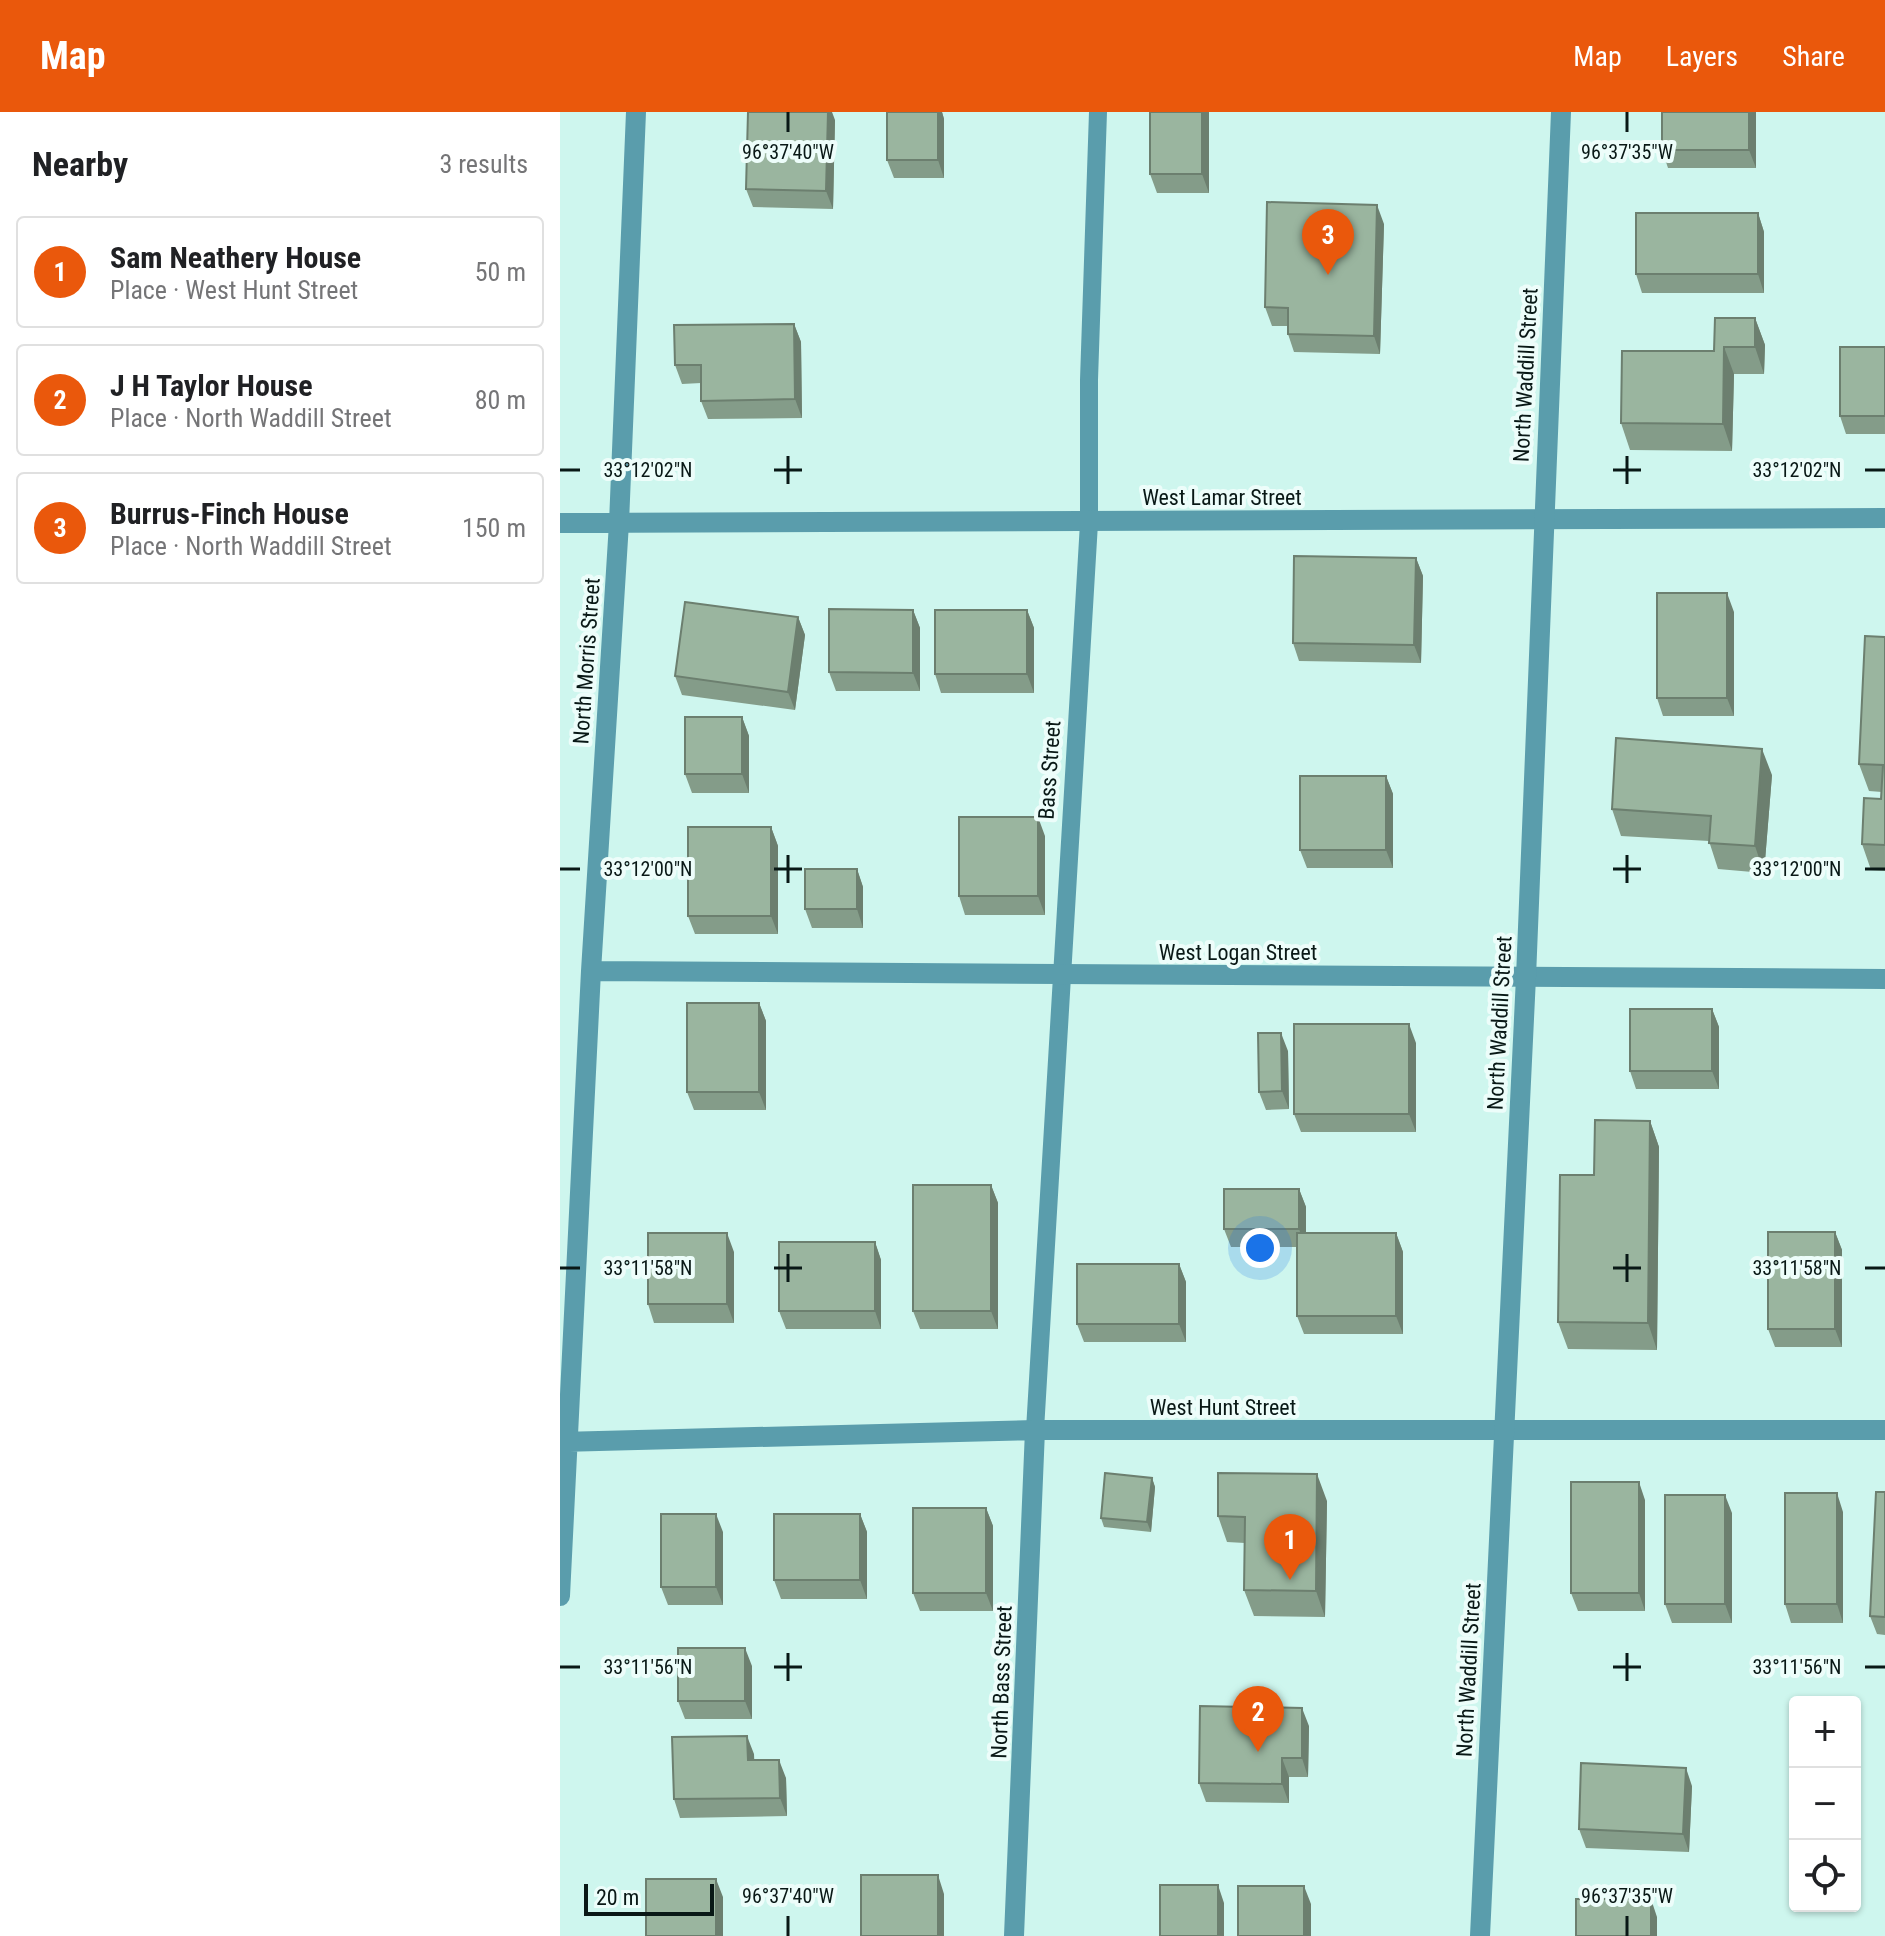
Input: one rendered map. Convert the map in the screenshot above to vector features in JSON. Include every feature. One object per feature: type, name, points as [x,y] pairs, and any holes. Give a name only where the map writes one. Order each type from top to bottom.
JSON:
[{"type":"street","name":"North Morris Street","points":[[560,1596],[564,1442],[619,523],[636,112]]},
{"type":"street","name":"North Waddill Street","points":[[1480,1936],[1526,977],[1542,519],[1561,112]]},
{"type":"street","name":"West Lamar Street","points":[[560,523],[1885,518]]},
{"type":"street","name":"West Logan Street","points":[[591,971],[1885,979]]},
{"type":"street","name":"West Hunt Street","points":[[564,1442],[1035,1430],[1885,1430]]},
{"type":"street","name":"North Bass Street","points":[[1014,1936],[1035,1430]]},
{"type":"lane","name":"Bass Street","points":[[1035,1430],[1089,523],[1089,380],[1098,112]]},
{"type":"building","points":[[748,112],[828,112],[826,191],[746,189]]},
{"type":"building","points":[[887,112],[938,112],[938,160],[887,160]]},
{"type":"building","points":[[1150,112],[1202,112],[1202,174],[1150,174]]},
{"type":"building","points":[[1662,112],[1749,112],[1749,150],[1662,150]]},
{"type":"building","points":[[1267,202],[1377,205],[1374,336],[1288,334],[1288,308],[1265,307]]},
{"type":"building","points":[[1636,213],[1758,213],[1758,274],[1636,274]]},
{"type":"building","points":[[1715,318],[1755,318],[1755,347],[1724,347],[1723,424],[1621,423],[1622,351],[1714,351]]},
{"type":"building","points":[[794,324],[795,399],[701,401],[701,365],[675,365],[674,325]]},
{"type":"building","points":[[1840,347],[1885,347],[1885,416],[1840,416]]},
{"type":"building","points":[[1294,556],[1416,558],[1414,645],[1293,643]]},
{"type":"building","points":[[1657,593],[1727,593],[1727,698],[1657,698]]},
{"type":"building","points":[[685,602],[798,617],[788,692],[675,676]]},
{"type":"building","points":[[829,609],[913,610],[913,673],[829,672]]},
{"type":"building","points":[[935,610],[1027,610],[1027,674],[935,674]]},
{"type":"building","points":[[1865,636],[1885,637],[1885,845],[1862,844],[1864,798],[1881,799],[1883,765],[1859,764]]},
{"type":"building","points":[[685,717],[742,717],[742,774],[685,774]]},
{"type":"building","points":[[1616,738],[1762,749],[1755,846],[1709,843],[1711,816],[1612,809]]},
{"type":"building","points":[[1300,776],[1386,776],[1386,850],[1300,850]]},
{"type":"building","points":[[959,817],[1038,817],[1038,896],[959,896]]},
{"type":"building","points":[[688,827],[771,827],[771,916],[688,916]]},
{"type":"building","points":[[805,869],[857,869],[857,909],[805,909]]},
{"type":"building","points":[[687,1003],[759,1003],[759,1092],[687,1092]]},
{"type":"building","points":[[1630,1009],[1712,1009],[1712,1071],[1630,1071]]},
{"type":"building","points":[[1294,1024],[1409,1024],[1409,1114],[1294,1114]]},
{"type":"building","points":[[1258,1033],[1281,1033],[1282,1091],[1259,1092]]},
{"type":"building","points":[[1595,1120],[1650,1121],[1648,1323],[1558,1322],[1560,1175],[1594,1175]]},
{"type":"building","points":[[913,1185],[991,1185],[991,1311],[913,1311]]},
{"type":"building","points":[[1224,1189],[1299,1189],[1299,1229],[1224,1229]]},
{"type":"building","points":[[1768,1232],[1835,1232],[1835,1329],[1768,1329]]},
{"type":"building","points":[[648,1233],[727,1233],[727,1304],[648,1304]]},
{"type":"building","points":[[1297,1233],[1396,1233],[1396,1316],[1297,1316]]},
{"type":"building","points":[[779,1242],[875,1242],[875,1311],[779,1311]]},
{"type":"building","points":[[1077,1264],[1179,1264],[1179,1324],[1077,1324]]},
{"type":"building","points":[[1105,1473],[1152,1478],[1147,1522],[1101,1518]]},
{"type":"building","points":[[1218,1473],[1317,1474],[1316,1591],[1244,1590],[1245,1517],[1218,1516]]},
{"type":"building","points":[[1571,1482],[1639,1482],[1639,1593],[1571,1593]]},
{"type":"building","points":[[1876,1492],[1885,1492],[1885,1617],[1870,1616]]},
{"type":"building","points":[[1785,1493],[1837,1493],[1837,1604],[1785,1604]]},
{"type":"building","points":[[1665,1495],[1725,1495],[1725,1604],[1665,1604]]},
{"type":"building","points":[[913,1508],[986,1508],[986,1593],[913,1593]]},
{"type":"building","points":[[661,1514],[716,1514],[716,1587],[661,1587]]},
{"type":"building","points":[[774,1514],[860,1514],[860,1580],[774,1580]]},
{"type":"building","points":[[678,1648],[745,1648],[745,1701],[678,1701]]},
{"type":"building","points":[[1200,1706],[1302,1708],[1302,1758],[1282,1758],[1282,1784],[1199,1783]]},
{"type":"building","points":[[747,1736],[748,1760],[779,1760],[780,1798],[674,1799],[672,1737]]},
{"type":"building","points":[[1581,1763],[1686,1768],[1683,1834],[1579,1829]]},
{"type":"building","points":[[861,1875],[938,1875],[938,1936],[861,1936]]},
{"type":"building","points":[[646,1879],[716,1879],[716,1936],[646,1936]]},
{"type":"building","points":[[1160,1885],[1218,1885],[1218,1936],[1160,1936]]},
{"type":"building","points":[[1238,1886],[1304,1886],[1304,1936],[1238,1936]]},
{"type":"building","points":[[1576,1899],[1651,1899],[1651,1936],[1576,1936]]},
{"type":"place","name":"Burrus-Finch House","points":[[1328,275]]},
{"type":"place","name":"Sam Neathery House","points":[[1290,1580]]},
{"type":"place","name":"J H Taylor House","points":[[1258,1752]]}]
